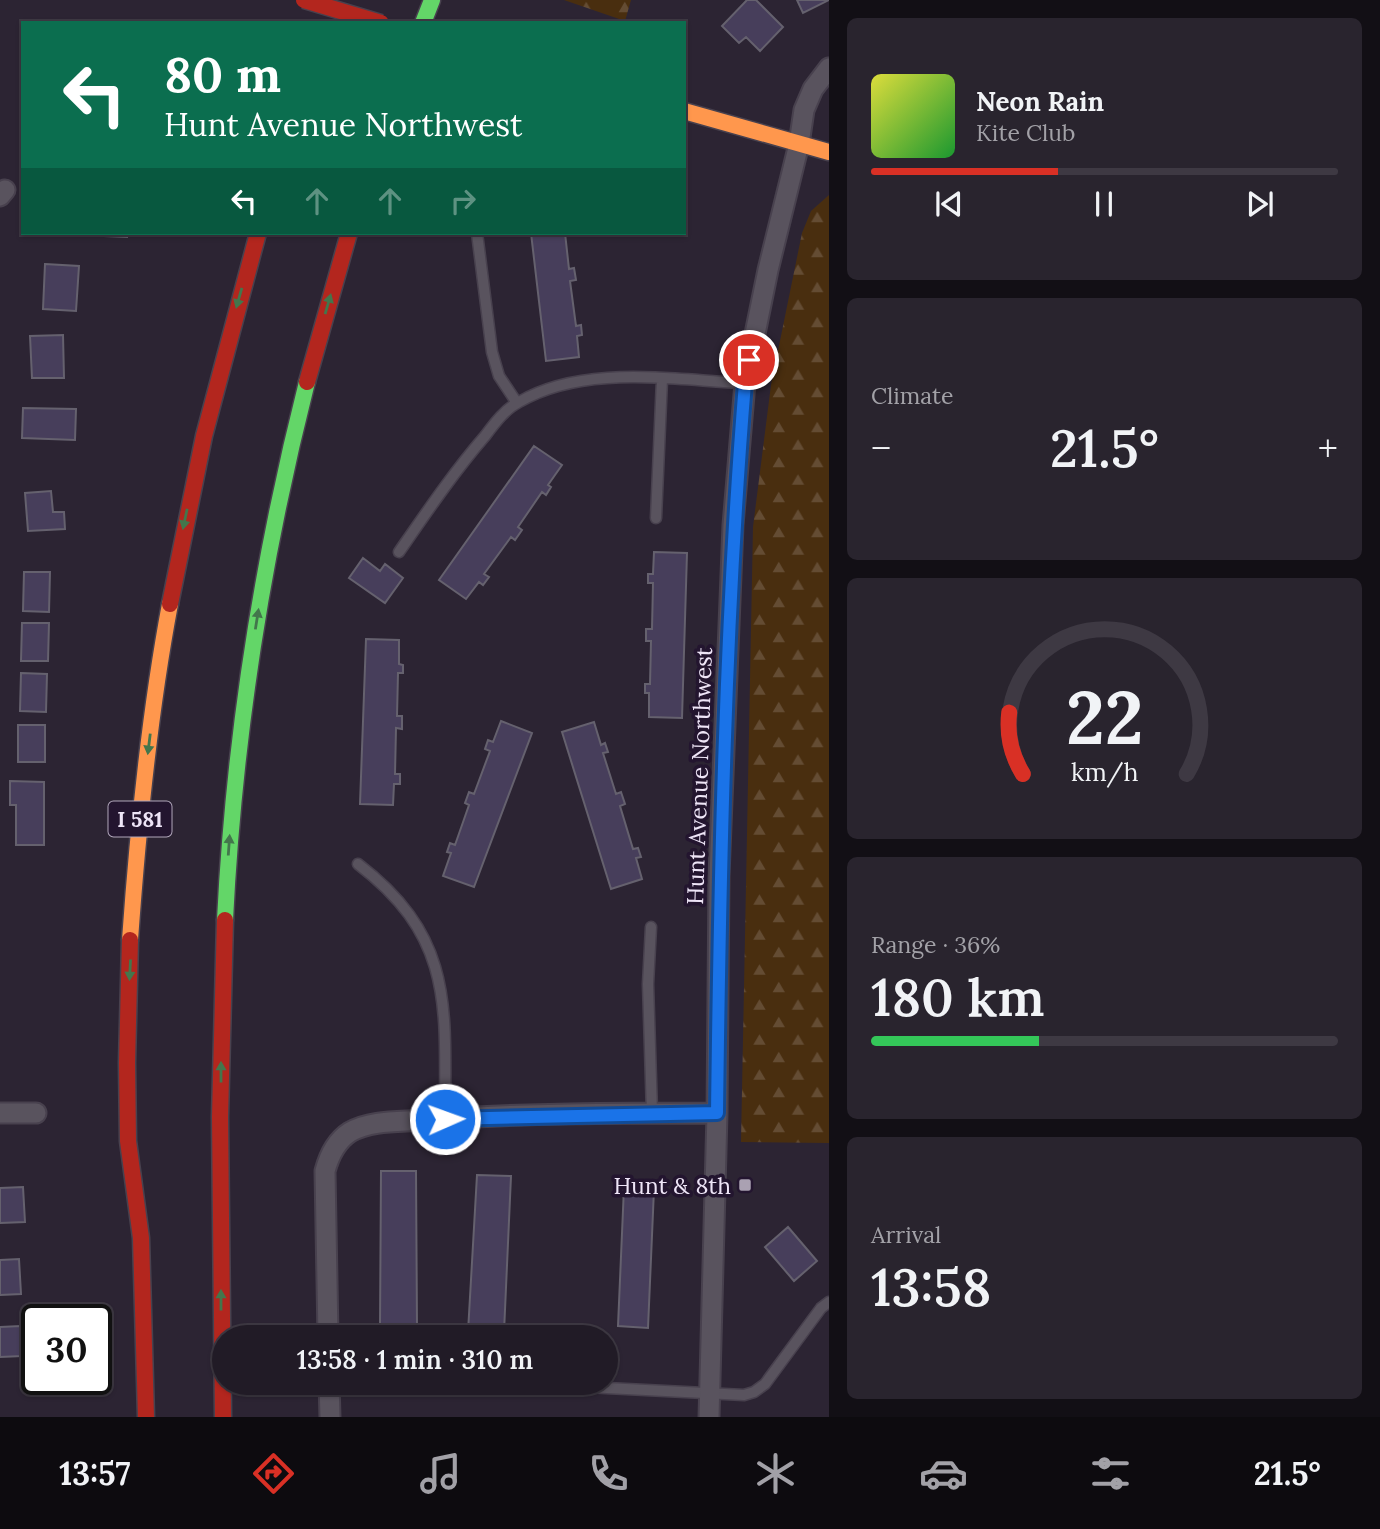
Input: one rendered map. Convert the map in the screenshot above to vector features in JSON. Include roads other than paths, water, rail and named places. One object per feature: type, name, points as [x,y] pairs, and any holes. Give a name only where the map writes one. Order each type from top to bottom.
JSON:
[{"type":"main road","points":[[304,0],[374,21]]},
{"type":"main road","points":[[333,21],[342,0]]},
{"type":"main road","points":[[424,21],[432,0]]},
{"type":"main road","points":[[686,112],[829,152]]},
{"type":"main road","name":"I 581","points":[[146,1417],[139,1213],[128,1143],[127,1060],[132,930],[141,810],[158,675],[184,524],[220,362],[257,235]]},
{"type":"main road","points":[[223,1417],[221,1035],[234,784],[244,699],[264,576],[290,450],[309,370],[348,235]]},
{"type":"street","name":"Hunt Avenue Northwest","points":[[709,1417],[717,1113],[719,876],[733,525],[745,383],[768,270],[799,144],[804,110],[813,89],[829,68]]},
{"type":"street","points":[[0,1114],[36,1113]]},
{"type":"street","points":[[328,1325],[325,1171],[328,1159],[337,1144],[349,1133],[367,1125],[445,1119],[717,1113]]},
{"type":"street","points":[[330,1395],[330,1417]]},
{"type":"lane","points":[[477,235],[492,352],[499,376],[517,403]]},
{"type":"lane","points":[[399,552],[472,450],[517,403],[546,389],[580,380],[615,377],[745,383]]},
{"type":"lane","points":[[656,518],[662,379]]},
{"type":"lane","points":[[358,864],[383,883],[404,906],[419,926],[433,954],[445,1033],[445,1119]]},
{"type":"lane","points":[[652,927],[648,984],[652,1113]]},
{"type":"lane","points":[[618,1389],[744,1395],[754,1392],[765,1384],[821,1308],[829,1302]]},
{"type":"place","name":"Hunt & 8th","points":[[745,1185]]}]
